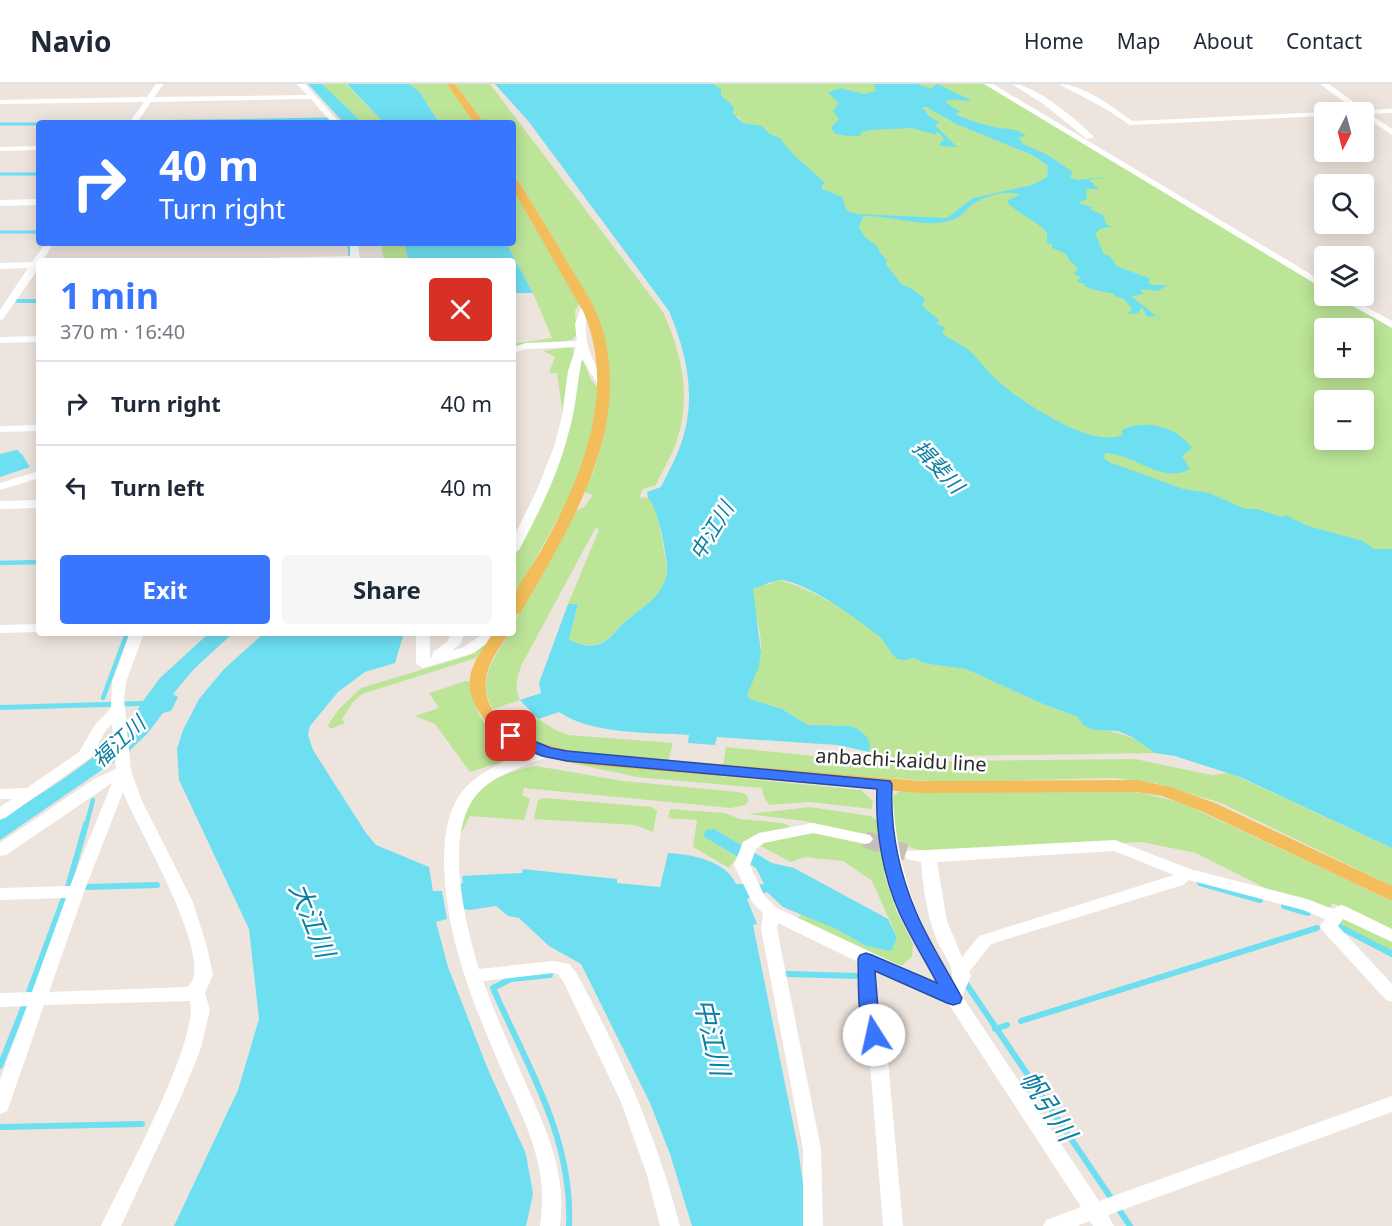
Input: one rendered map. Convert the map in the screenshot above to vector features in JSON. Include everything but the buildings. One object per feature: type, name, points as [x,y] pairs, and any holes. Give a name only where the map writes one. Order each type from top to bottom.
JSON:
[{"type":"main road","points":[[451,84],[477,120]]},
{"type":"main road","points":[[516,185],[586,304],[598,332],[604,386],[597,438],[587,472],[555,539],[516,607]]},
{"type":"main road","name":"anbachi-kaidu line","points":[[499,636],[479,674],[480,697],[500,728],[511,736],[548,752],[589,759],[885,784],[961,787],[1111,784],[1138,786],[1165,791],[1208,807],[1392,894]]},
{"type":"street","points":[[134,120],[144,100],[160,84]]},
{"type":"street","points":[[301,84],[333,120]]},
{"type":"street","points":[[988,84],[1314,280]]},
{"type":"street","points":[[1016,84],[1049,104],[1132,170]]},
{"type":"street","points":[[1063,84],[1109,107],[1130,123],[1314,114]]},
{"type":"street","points":[[1323,84],[1349,102]]},
{"type":"street","points":[[0,102],[313,97]]},
{"type":"street","points":[[1374,112],[1392,111]]},
{"type":"street","points":[[1374,120],[1392,133]]},
{"type":"street","points":[[0,149],[36,148]]},
{"type":"street","points":[[0,202],[36,202]]},
{"type":"street","points":[[38,258],[48,246]]},
{"type":"street","points":[[0,266],[32,265]]},
{"type":"street","points":[[0,317],[32,265]]},
{"type":"street","points":[[586,304],[581,314],[583,344],[595,376],[604,386]]},
{"type":"street","points":[[1358,306],[1392,325]]},
{"type":"street","points":[[0,340],[36,339]]},
{"type":"street","points":[[516,349],[526,346],[583,344]]},
{"type":"street","points":[[516,543],[545,488],[559,449],[565,428],[573,371],[577,363],[578,351],[583,344]]},
{"type":"street","points":[[0,429],[36,428]]},
{"type":"street","points":[[0,487],[36,475]]},
{"type":"street","points":[[0,505],[36,504]]},
{"type":"street","points":[[0,629],[36,628]]},
{"type":"street","points":[[136,636],[119,682],[118,710],[124,767],[134,801],[185,902],[200,947],[204,975],[199,988],[190,994]]},
{"type":"street","points":[[423,636],[423,664]]},
{"type":"street","points":[[423,664],[448,649],[456,636]]},
{"type":"street","points":[[423,664],[469,650],[489,636]]},
{"type":"street","points":[[0,814],[85,755],[100,728],[118,710]]},
{"type":"street","points":[[548,752],[507,769],[473,789],[454,825],[450,849],[458,916],[472,976],[536,1128],[550,1170],[552,1197],[550,1226]]},
{"type":"street","points":[[0,851],[124,767]]},
{"type":"street","points":[[0,1106],[38,999],[70,892],[124,767]]},
{"type":"street","points":[[885,784],[883,813],[894,873],[908,913],[953,998],[1100,1215]]},
{"type":"street","points":[[0,794],[31,793]]},
{"type":"street","points":[[865,839],[813,828],[759,837],[749,846],[742,865],[758,898],[771,912],[866,959],[953,998]]},
{"type":"street","points":[[953,998],[962,976],[961,970],[946,941],[921,856],[1115,846],[1186,874],[1307,905],[1334,916]]},
{"type":"street","points":[[961,970],[985,940],[1177,881],[1186,874]]},
{"type":"street","points":[[0,894],[70,892]]},
{"type":"street","points":[[1392,936],[1341,910],[1328,926],[1392,995]]},
{"type":"street","points":[[771,912],[769,929],[812,1149],[813,1226]]},
{"type":"street","points":[[866,959],[870,1021],[878,1050],[893,1226]]},
{"type":"street","points":[[472,976],[553,967],[563,969],[571,979],[630,1102],[657,1175],[670,1226]]},
{"type":"street","points":[[0,1000],[190,994],[198,996],[201,1010],[191,1051],[172,1097],[111,1226]]},
{"type":"street","points":[[1053,1226],[1100,1215],[1126,1199],[1392,1104]]},
{"type":"green space","points":[[322,84],[346,84],[381,120],[360,120]]},
{"type":"green space","points":[[409,84],[447,84],[473,120],[437,120],[420,92]]},
{"type":"green space","points":[[455,84],[490,84],[663,312],[680,360],[684,392],[681,426],[674,448],[656,485],[643,489],[639,497],[647,498],[654,505],[664,548],[667,574],[659,592],[599,644],[582,644],[569,640],[578,605],[568,604],[599,530],[596,527],[521,666],[517,679],[520,700],[493,709],[486,688],[493,661],[507,636],[516,636],[516,619],[574,512],[584,507],[593,495],[584,492],[594,471],[603,438],[610,386],[603,333],[592,304],[516,176],[516,120],[481,120]]},
{"type":"green space","points":[[713,84],[883,84],[924,112],[922,107],[926,107],[956,124],[1034,156],[1048,166],[1047,177],[1035,184],[1020,188],[1032,187],[1067,168],[1048,155],[966,122],[909,84],[985,84],[1314,282],[1314,306],[1354,306],[1392,327],[1392,564],[1215,503],[1114,465],[1058,435],[951,345],[890,278],[826,191],[753,125],[743,123],[739,117],[734,115],[728,102]]},
{"type":"green space","points":[[516,193],[580,302],[575,311],[577,334],[572,340],[516,348],[516,344],[552,338],[533,293],[508,246],[516,246]]},
{"type":"green space","points":[[382,246],[406,246],[408,258],[384,258]]},
{"type":"green space","points":[[573,348],[575,363],[563,416],[557,373],[549,373],[555,357],[543,351]]},
{"type":"green space","points":[[580,351],[590,378],[599,390],[590,440],[571,494],[516,595],[516,549],[549,487],[580,371]]},
{"type":"green space","points":[[775,580],[804,589],[842,608],[876,633],[893,655],[913,658],[928,664],[966,669],[1043,704],[1078,717],[1083,725],[1139,741],[1155,753],[894,757],[869,752],[867,739],[858,729],[808,725],[782,709],[750,699],[747,695],[761,655],[753,589],[771,584]]},
{"type":"green space","points":[[487,643],[476,658],[362,694],[353,702],[342,719],[345,723],[330,729],[328,725],[339,709],[361,688],[467,656]]},
{"type":"green space","points":[[466,681],[470,682],[475,705],[484,722],[499,736],[519,748],[510,757],[470,772],[435,724],[415,716],[439,708],[429,693]]},
{"type":"green space","points":[[538,719],[568,735],[673,743],[668,761],[608,757],[548,746],[512,729]]},
{"type":"green space","points":[[726,747],[873,762],[1135,759],[1211,775],[1230,773],[1392,848],[1392,886],[1221,803],[1156,783],[1113,778],[946,782],[723,766]]},
{"type":"green space","points":[[562,761],[861,790],[873,801],[872,809],[810,802],[769,805],[762,788],[637,777]]},
{"type":"green space","points":[[536,766],[623,781],[738,792],[746,794],[749,801],[745,805],[731,808],[524,788],[522,795],[530,799],[524,820],[470,816],[458,839],[463,813],[476,793],[505,775]]},
{"type":"green space","points":[[900,791],[1117,791],[1143,793],[1182,803],[1392,901],[1392,932],[1333,903],[1329,909],[1275,893],[1196,853],[1142,842],[921,851],[907,846],[898,849],[892,802],[894,795]]},
{"type":"green space","points":[[544,798],[652,807],[657,811],[653,832],[635,825],[534,819],[538,800]]},
{"type":"green space","points":[[810,807],[870,816],[877,820],[885,877],[896,910],[913,944],[912,956],[903,965],[891,965],[796,920],[802,914],[866,946],[897,937],[872,881],[843,861],[805,857],[791,862],[760,846],[761,841],[806,833],[827,834],[868,844],[867,836],[805,821],[748,814]]},
{"type":"green space","points":[[670,809],[725,813],[740,819],[782,823],[790,826],[786,830],[756,834],[741,845],[714,829],[704,836],[737,857],[729,868],[693,847],[697,820],[668,818]]},
{"type":"green space","points":[[1344,919],[1392,940],[1392,952],[1334,923]]},
{"type":"water","points":[[308,84],[322,84],[360,120],[341,120]]},
{"type":"water","points":[[347,84],[409,84],[420,92],[437,120],[381,120]]},
{"type":"water","points":[[495,84],[713,84],[721,89],[721,95],[734,107],[733,113],[743,123],[762,126],[770,134],[780,138],[794,155],[825,183],[821,186],[823,189],[842,197],[847,211],[857,214],[947,218],[973,198],[1032,185],[1047,177],[1048,166],[1034,156],[956,124],[926,107],[922,107],[930,117],[940,122],[935,125],[957,147],[940,146],[939,144],[944,139],[938,132],[935,132],[938,135],[911,128],[870,130],[861,132],[860,136],[836,134],[831,128],[839,119],[833,111],[839,103],[828,93],[840,88],[864,94],[876,91],[874,84],[917,84],[931,89],[937,84],[971,100],[945,102],[961,112],[956,113],[957,115],[985,125],[1022,133],[1026,136],[1018,137],[1023,144],[1048,155],[1070,170],[1072,173],[1070,178],[1078,180],[1112,176],[1089,180],[1099,189],[1086,189],[1087,199],[1078,203],[1092,207],[1090,209],[1103,215],[1106,224],[1112,227],[1101,228],[1095,234],[1104,254],[1111,257],[1116,266],[1151,279],[1148,282],[1152,285],[1168,285],[1158,291],[1140,289],[1144,294],[1131,296],[1164,322],[1155,316],[1147,317],[1142,307],[1138,313],[1128,314],[1132,309],[1124,299],[1114,294],[1091,289],[1077,282],[1080,277],[1074,274],[1078,268],[1066,254],[1052,248],[1052,244],[1047,243],[1047,233],[1008,203],[1008,200],[1020,195],[1015,193],[998,194],[986,198],[973,204],[958,218],[945,222],[923,223],[867,216],[863,217],[859,227],[865,237],[878,247],[887,260],[886,264],[901,284],[925,299],[922,306],[939,320],[937,324],[946,328],[942,331],[944,335],[971,352],[999,382],[1024,401],[1076,430],[1093,435],[1109,438],[1122,435],[1122,430],[1131,426],[1151,425],[1170,430],[1192,448],[1182,456],[1190,469],[1179,473],[1158,471],[1116,454],[1105,453],[1104,458],[1109,462],[1183,489],[1209,493],[1245,509],[1257,509],[1282,517],[1285,515],[1308,526],[1363,541],[1374,549],[1392,549],[1392,848],[1240,777],[1175,756],[1155,753],[1132,737],[1118,731],[1094,730],[1083,725],[1078,717],[1043,704],[966,669],[928,664],[913,658],[897,659],[880,637],[860,621],[802,586],[778,580],[753,589],[761,652],[759,666],[747,695],[750,699],[782,709],[808,725],[850,726],[858,729],[867,737],[870,744],[869,752],[837,745],[717,737],[715,745],[688,743],[689,735],[605,729],[588,725],[559,712],[538,719],[520,700],[541,693],[539,683],[568,604],[578,604],[569,640],[592,646],[612,636],[652,600],[663,584],[667,574],[664,546],[659,522],[647,492],[661,487],[681,444],[688,410],[688,376],[681,343],[669,311],[529,122]]},
{"type":"water","points":[[406,246],[508,246],[514,258],[408,258]]},
{"type":"water","points":[[516,262],[533,293],[516,293]]},
{"type":"water","points":[[21,453],[30,467],[0,477],[0,458]]},
{"type":"water","name":"福江川","points":[[206,636],[230,636],[194,669],[173,694],[178,697],[171,711],[163,713],[147,734],[128,752],[0,840],[0,820],[95,756],[112,741],[140,706],[0,710],[0,705],[143,701],[160,678]]},
{"type":"water","name":"大江川","points":[[261,636],[403,636],[395,663],[365,672],[338,692],[310,726],[308,735],[313,750],[376,845],[429,867],[433,891],[442,891],[447,919],[436,922],[448,967],[487,1067],[526,1154],[533,1194],[526,1226],[174,1226],[238,1090],[259,1019],[249,929],[179,780],[177,749],[183,730],[199,699],[224,669]]},
{"type":"water","points":[[714,829],[772,863],[794,868],[888,919],[897,938],[891,951],[866,946],[836,929],[783,907],[767,892],[761,894],[756,885],[764,884],[756,868],[703,836],[706,830]]},
{"type":"water","name":"中江川","points":[[668,853],[696,857],[716,864],[731,876],[736,884],[747,884],[752,897],[747,899],[757,924],[753,925],[798,1148],[804,1191],[804,1226],[692,1226],[670,1154],[650,1103],[581,964],[549,946],[519,918],[508,916],[496,906],[462,909],[457,885],[463,883],[462,876],[522,873],[523,869],[617,879],[617,883],[660,887]]},
{"type":"waterway","points":[[264,120],[328,120]]},
{"type":"waterway","points":[[0,124],[36,124]]},
{"type":"waterway","points":[[0,174],[36,174]]},
{"type":"waterway","points":[[0,232],[36,232]]},
{"type":"waterway","points":[[349,246],[350,257]]},
{"type":"waterway","points":[[17,301],[36,301]]},
{"type":"waterway","points":[[0,456],[17,452],[18,454]]},
{"type":"waterway","points":[[0,563],[36,562]]},
{"type":"waterway","points":[[103,698],[126,636]]},
{"type":"waterway","points":[[86,826],[93,800]]},
{"type":"waterway","points":[[29,992],[68,887],[86,824]]},
{"type":"waterway","points":[[1200,883],[1260,900]]},
{"type":"waterway","points":[[86,887],[157,885]]},
{"type":"waterway","points":[[1284,906],[1308,913]]},
{"type":"waterway","points":[[1340,927],[1392,954]]},
{"type":"waterway","points":[[1021,1021],[1317,928]]},
{"type":"waterway","points":[[786,974],[859,976]]},
{"type":"waterway","points":[[550,975],[511,979],[493,988],[533,1074],[556,1133],[564,1163],[569,1226]]},
{"type":"waterway","name":"帆引川","points":[[967,985],[996,1029]]},
{"type":"waterway","points":[[0,1066],[24,1006]]},
{"type":"waterway","points":[[996,1029],[1007,1025]]},
{"type":"waterway","name":"帆引川","points":[[996,1029],[1130,1226]]},
{"type":"waterway","points":[[2,1127],[142,1124]]},
{"type":"tunnel","points":[[865,839],[913,855]]},
{"type":"route","points":[[511,736],[548,752],[589,759],[885,784],[883,813],[894,873],[908,913],[953,998],[866,959],[870,1021],[874,1035]]},
{"type":"water label","name":"揖斐川","points":[[938,467]]}]
